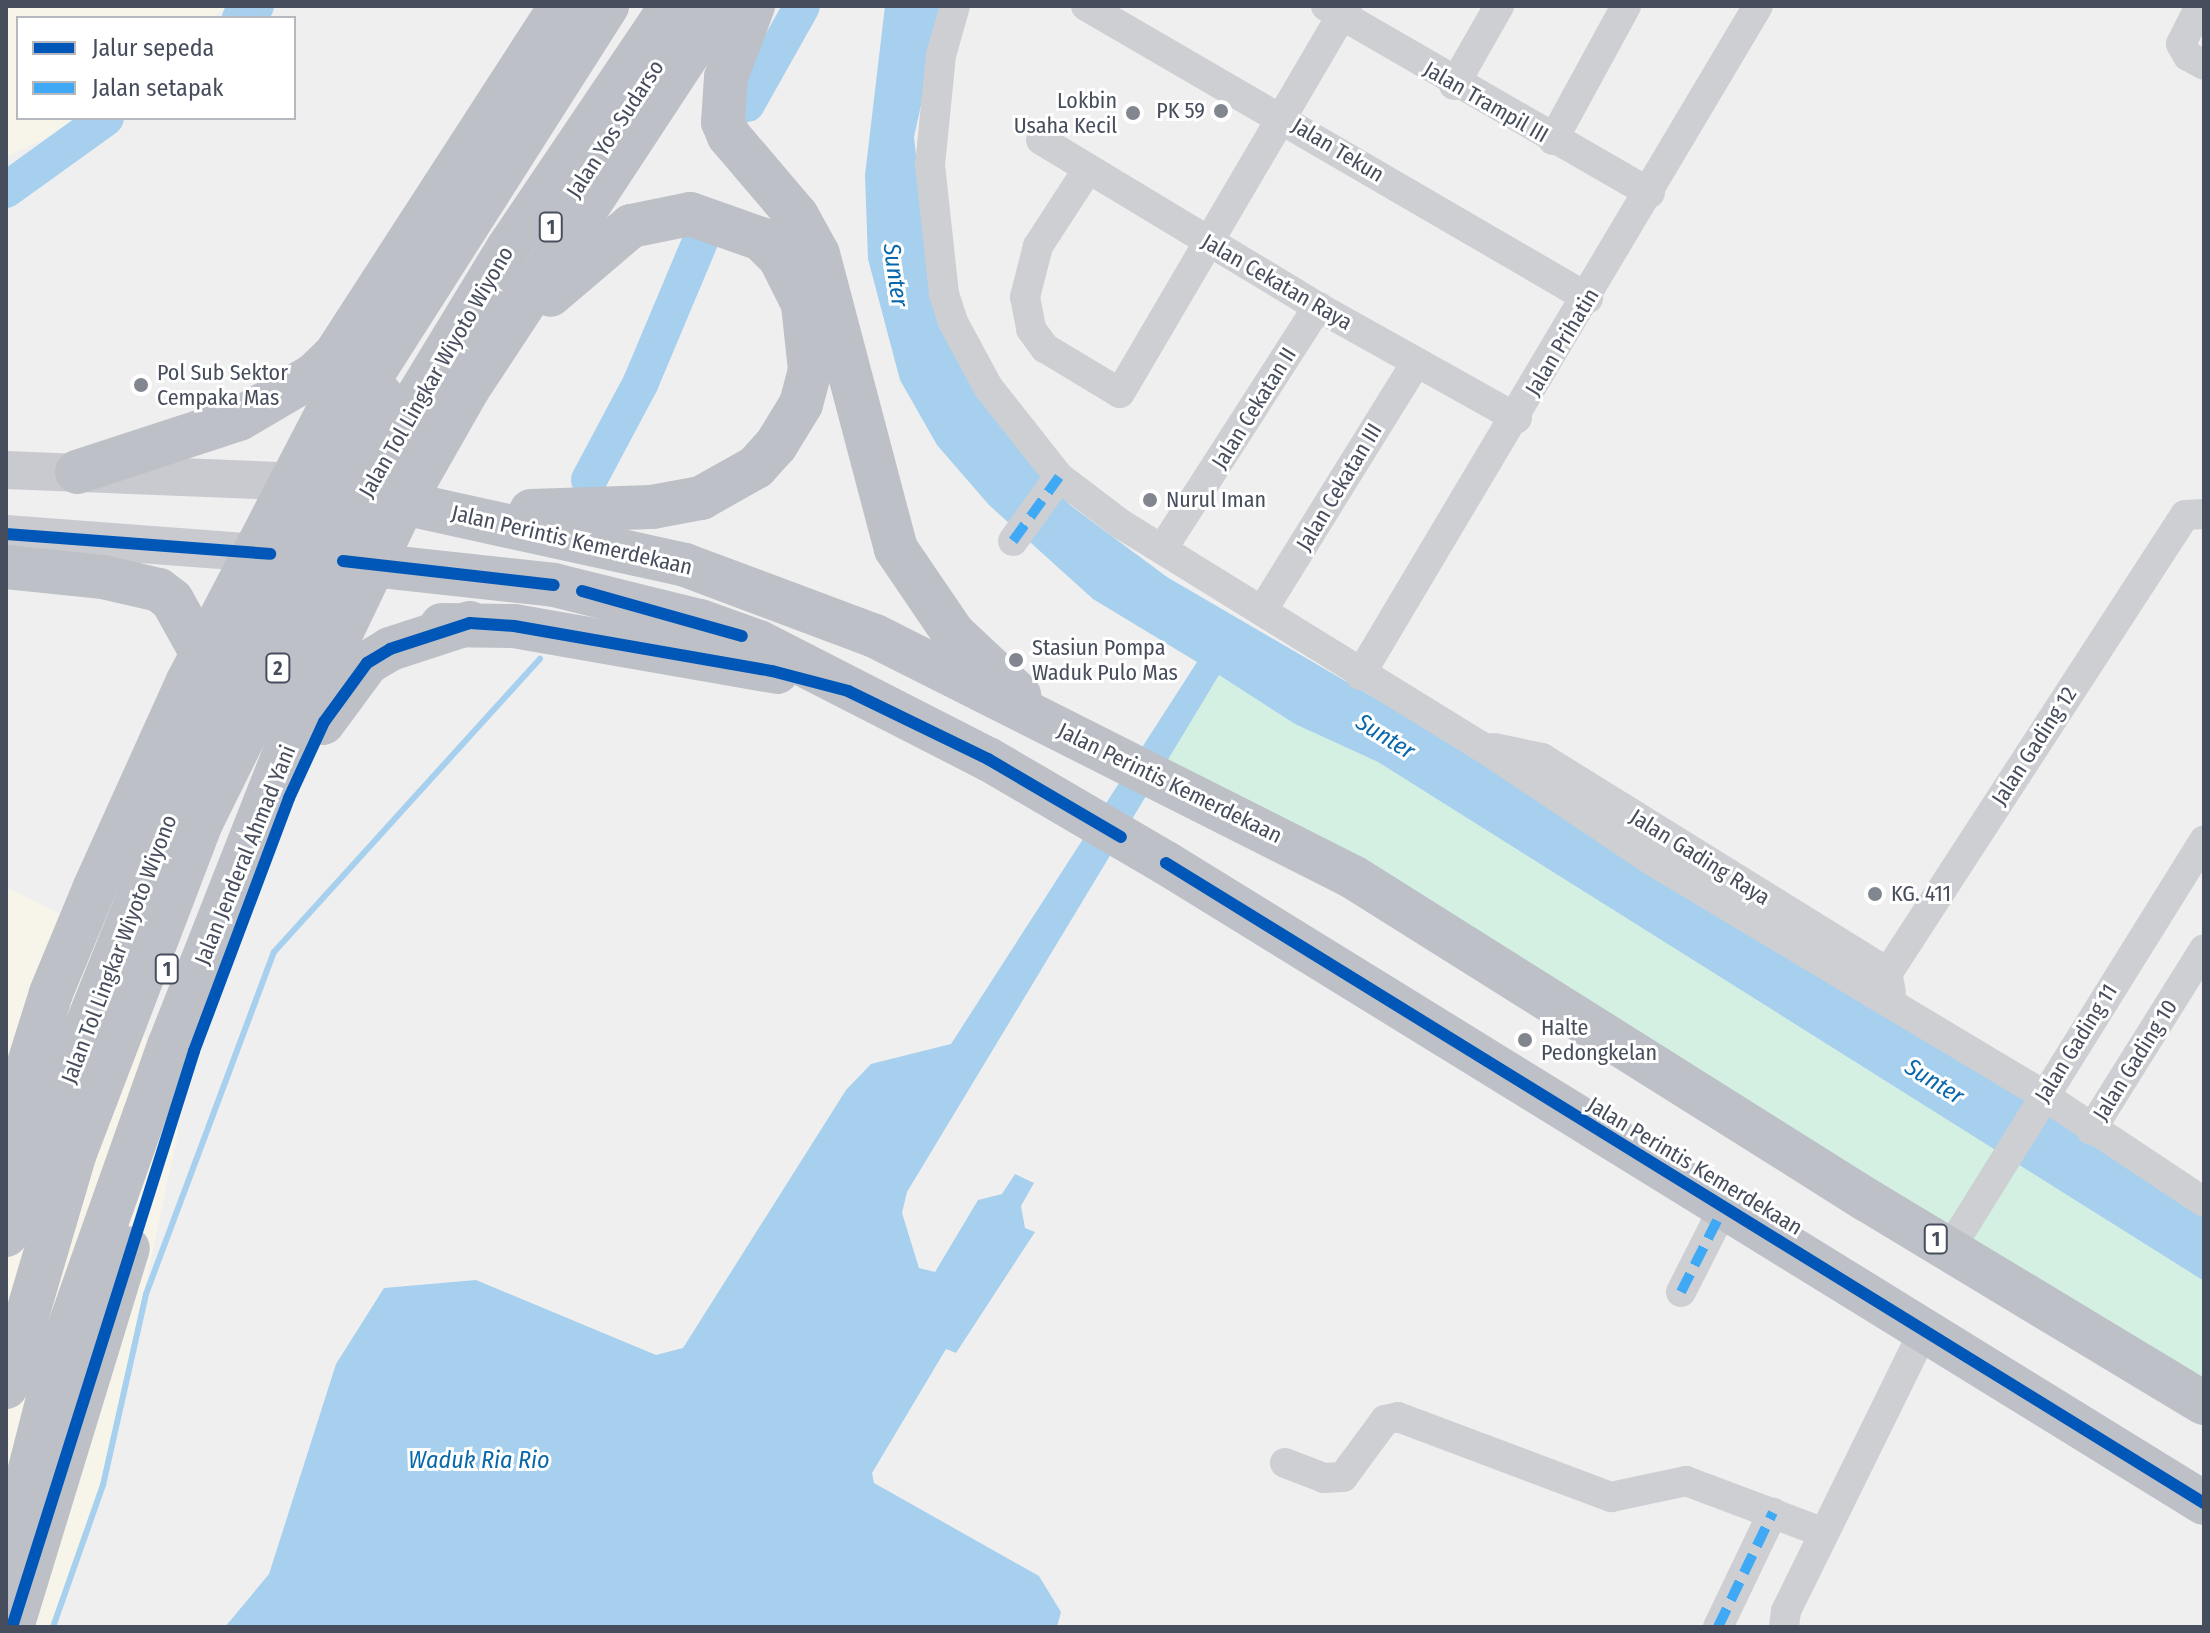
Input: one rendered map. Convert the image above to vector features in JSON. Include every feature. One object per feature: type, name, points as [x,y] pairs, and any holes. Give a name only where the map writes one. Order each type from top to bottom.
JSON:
[{"type":"highway","points":[[77,472],[153,450],[261,408],[335,355],[561,6]]},
{"type":"highway","points":[[6,1136],[51,993],[94,889],[188,681],[448,210],[585,6]]},
{"type":"highway","points":[[6,1235],[82,987],[153,801],[270,554],[300,478],[607,6]]},
{"type":"highway","name":"Jalan Tol Lingkar Wiyoto Wiyono","points":[[6,1291],[70,1067],[204,733],[387,388],[637,6]]},
{"type":"highway","name":"Jalan Tol Lingkar Wiyoto Wiyono","points":[[6,1387],[75,1153],[201,823],[387,447],[508,248],[671,6]]},
{"type":"highway","name":"Jalan Yos Sudarso","points":[[393,496],[405,447],[697,6]]},
{"type":"highway","name":"Jalan Yos Sudarso","points":[[393,496],[468,389],[720,6]]},
{"type":"highway","points":[[753,6],[721,100],[729,136],[805,228],[827,278],[896,549],[953,633],[1021,697],[1080,737]]},
{"type":"highway","points":[[468,389],[563,280],[631,226],[690,214],[761,239],[780,258],[803,304],[810,370],[801,404],[776,445],[756,467],[701,498],[652,507],[570,530]]},
{"type":"highway","points":[[153,450],[273,429],[370,374]]},
{"type":"highway","points":[[300,478],[343,561]]},
{"type":"highway","name":"Jalan Perintis Kemerdekaan","points":[[300,478],[393,496],[453,512],[570,530],[685,565],[875,636],[1129,761],[1353,877],[2204,1403]]},
{"type":"highway","points":[[270,554],[324,523],[393,496]]},
{"type":"highway","name":"Jalan Jenderal Ahmad Yani","points":[[6,1562],[140,1035],[281,695],[343,561],[393,496]]},
{"type":"highway","name":"Jalan Jenderal Ahmad Yani","points":[[58,1359],[169,1046],[288,744],[393,496]]},
{"type":"highway","name":"Jalan Perintis Kemerdekaan","points":[[270,554],[568,588],[687,617],[759,642],[848,691],[988,759],[1083,814],[2204,1503]]},
{"type":"highway","points":[[6,567],[103,577],[159,590],[172,600],[212,672]]},
{"type":"highway","points":[[12,1627],[194,1051],[321,727],[367,663],[390,649],[470,623]]},
{"type":"highway","points":[[281,695],[360,639],[396,628],[470,623],[514,626],[605,640],[772,671],[848,691]]},
{"type":"highway","points":[[6,1035],[27,974],[103,844],[139,768],[172,756]]},
{"type":"highway","points":[[103,844],[153,801]]},
{"type":"main road","points":[[6,470],[300,478]]},
{"type":"main road","points":[[6,534],[270,554]]},
{"type":"street","name":"Jalan Gading Raya","points":[[955,6],[941,55],[930,165],[941,284],[953,322],[988,387],[1057,479],[1360,675],[1481,746],[1542,758],[2091,1130],[2204,1202]]},
{"type":"street","name":"Jalan Tekun","points":[[1086,6],[1282,117],[1588,298]]},
{"type":"street","points":[[1454,85],[1499,6]]},
{"type":"street","points":[[1553,140],[1626,6]]},
{"type":"street","name":"Jalan Prihatin","points":[[1360,675],[1517,418],[1758,6]]},
{"type":"street","points":[[2200,6],[2181,44],[2188,56],[2204,65]]},
{"type":"street","points":[[1088,169],[1038,246],[1025,297],[1031,329],[1045,348],[1120,393],[1205,241],[1282,117],[1338,9]]},
{"type":"street","name":"Jalan Trampil III","points":[[1338,9],[1454,85],[1650,193]]},
{"type":"street","name":"Jalan Cekatan Raya","points":[[1041,140],[1318,307],[1517,418]]},
{"type":"street","name":"Jalan Cekatan II","points":[[1163,548],[1318,307]]},
{"type":"street","name":"Jalan Cekatan III","points":[[1262,611],[1416,363]]},
{"type":"street","points":[[1015,537],[1057,479]]},
{"type":"street","name":"Jalan Gading 12","points":[[1885,989],[2185,515],[2204,514]]},
{"type":"street","name":"Jalan Gading 11","points":[[1951,1247],[2204,840]]},
{"type":"street","name":"Jalan Gading 10","points":[[2091,1130],[2204,949]]},
{"type":"street","points":[[1681,1292],[1724,1207]]},
{"type":"street","points":[[1784,1627],[1786,1611],[1924,1330]]},
{"type":"street","points":[[1285,1463],[1324,1478],[1343,1477],[1385,1420],[1398,1417],[1611,1497],[1686,1481],[1824,1533]]},
{"type":"street","points":[[1718,1627],[1773,1512]]},
{"type":"shaded area","points":[[6,6],[227,6],[214,16],[16,16],[16,120],[85,120],[6,157]]},
{"type":"shaded area","points":[[6,887],[112,940],[178,1132],[103,1485],[53,1627],[6,1627]]},
{"type":"green space","points":[[1219,675],[1295,724],[1378,762],[2204,1281],[2204,1403],[1155,775]]},
{"type":"water","name":"Waduk Ria Rio","points":[[885,6],[943,6],[914,137],[924,229],[1030,458],[1070,505],[1167,577],[1402,714],[2204,1205],[2204,1281],[1378,762],[1295,724],[1219,675],[907,1192],[902,1213],[919,1268],[935,1272],[978,1200],[1002,1194],[1015,1174],[1034,1183],[1021,1206],[1025,1228],[1035,1232],[956,1353],[946,1349],[872,1473],[874,1483],[1039,1576],[1061,1612],[1057,1627],[225,1627],[269,1574],[336,1364],[384,1288],[476,1280],[656,1355],[683,1348],[846,1090],[871,1064],[951,1044],[1197,662],[1093,599],[989,505],[937,445],[900,380],[868,259],[865,175]]},
{"type":"waterway","points":[[243,16],[256,6]]},
{"type":"waterway","points":[[747,104],[802,6]]},
{"type":"waterway","points":[[6,190],[103,120]]},
{"type":"waterway","points":[[589,480],[641,382],[701,239]]},
{"type":"waterway","points":[[53,1627],[103,1485],[146,1294],[274,952],[540,659]]},
{"type":"marked path","points":[[1013,541],[1059,477]]},
{"type":"marked path","points":[[1681,1292],[1724,1207]]},
{"type":"marked path","points":[[1718,1627],[1773,1512]]},
{"type":"cycle path","points":[[6,534],[270,554]]},
{"type":"cycle path","points":[[343,561],[554,585]]},
{"type":"cycle path","points":[[582,591],[742,636]]},
{"type":"cycle path","points":[[12,1627],[194,1051],[289,798],[324,722],[367,663],[390,649],[470,623],[514,626],[772,671],[848,691],[988,759],[1121,837]]},
{"type":"cycle path","points":[[1166,863],[2204,1503]]},
{"type":"place","name":"PK 59","points":[[1221,111]]},
{"type":"place","name":"Lokbin Usaha Kecil","points":[[1133,113]]},
{"type":"place","name":"Pol Sub Sektor Cempaka Mas","points":[[141,385]]},
{"type":"place","name":"Nurul Iman","points":[[1150,500]]},
{"type":"place","name":"Stasiun Pompa Waduk Pulo Mas","points":[[1016,660]]},
{"type":"place","name":"KG. 411","points":[[1875,894]]},
{"type":"place","name":"Halte Pedongkelan","points":[[1525,1040]]},
{"type":"water label","name":"Sunter","points":[[895,275]]},
{"type":"water label","name":"Sunter","points":[[1385,737]]},
{"type":"water label","name":"Sunter","points":[[1934,1082]]}]
